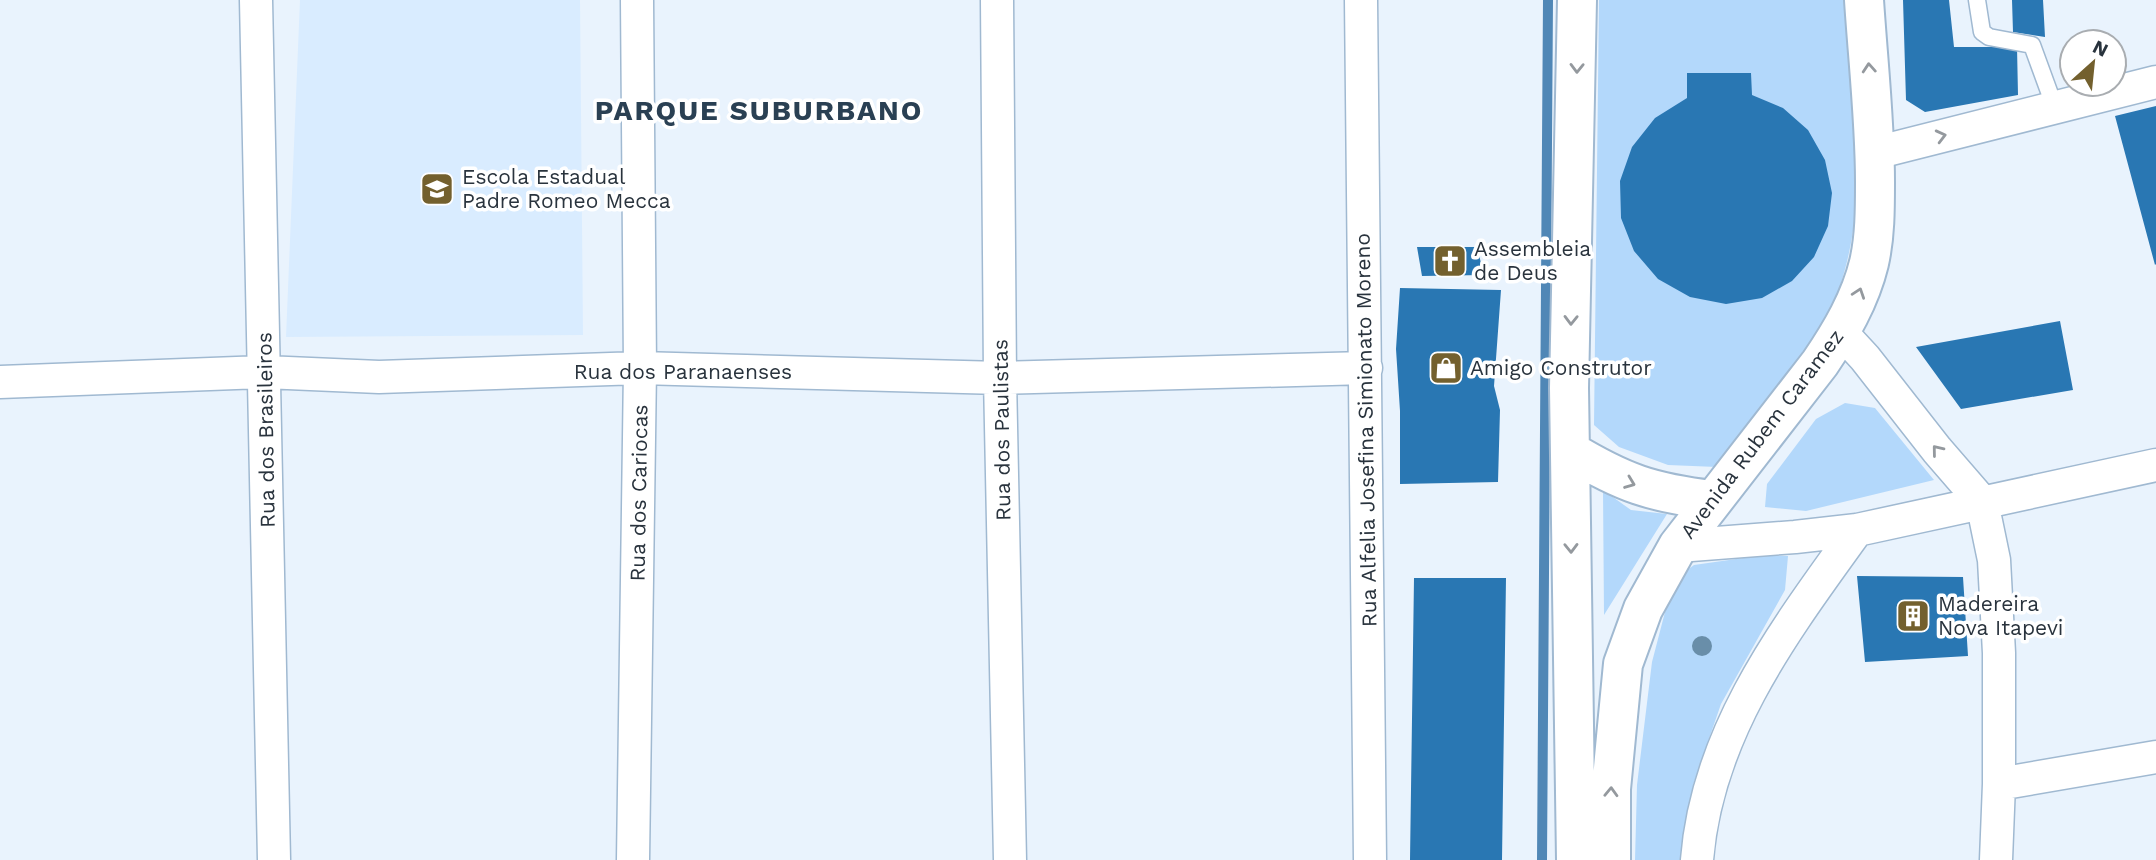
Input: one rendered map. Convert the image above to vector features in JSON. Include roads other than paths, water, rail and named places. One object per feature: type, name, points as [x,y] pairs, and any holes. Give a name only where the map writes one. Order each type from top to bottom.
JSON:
[{"type":"highway","points":[[1576,860],[1570,451],[1577,0]]},
{"type":"highway","name":"Avenida Rubem Caramez","points":[[1611,860],[1611,789],[1623,664],[1643,609],[1678,546],[1841,332],[1857,302],[1869,262],[1875,222],[1875,153],[1864,0]]},
{"type":"highway","points":[[1570,451],[1624,481],[1661,492],[1713,500]]},
{"type":"street","name":"Rua dos Brasileiros","points":[[256,0],[274,860]]},
{"type":"street","name":"Rua dos Cariocas","points":[[633,860],[640,369],[637,0]]},
{"type":"street","name":"Rua dos Paulistas","points":[[997,0],[1000,378],[1010,860]]},
{"type":"street","name":"Rua Alfelia Josefina Simionato Moreno","points":[[1361,0],[1370,860]]},
{"type":"street","points":[[1875,153],[2156,82]]},
{"type":"street","points":[[1841,332],[1982,502],[1994,560],[1999,653],[1997,860]]},
{"type":"street","name":"Rua dos Paranaenses","points":[[0,382],[265,372],[379,377],[640,369],[1000,378],[1366,368]]},
{"type":"street","points":[[1678,546],[1857,530],[2156,465]]},
{"type":"street","points":[[1697,860],[1708,794],[1725,741],[1746,696],[1787,629],[1857,530]]},
{"type":"street","points":[[1999,783],[2156,757]]},
{"type":"lane","points":[[1977,0],[1982,32],[1990,37],[2032,45],[2055,108]]},
{"type":"waterway","points":[[1542,860],[1548,0]]},
{"type":"place","name":"Escola Estadual Padre Romeo Mecca","points":[[437,189]]},
{"type":"place","name":"Assembleia de Deus","points":[[1450,261]]},
{"type":"place","name":"Amigo Construtor","points":[[1446,368]]},
{"type":"place","name":"Madereira Nova Itapevi","points":[[1913,616]]},
{"type":"district","name":"PARQUE SUBURBANO","points":[[759,110]]}]
